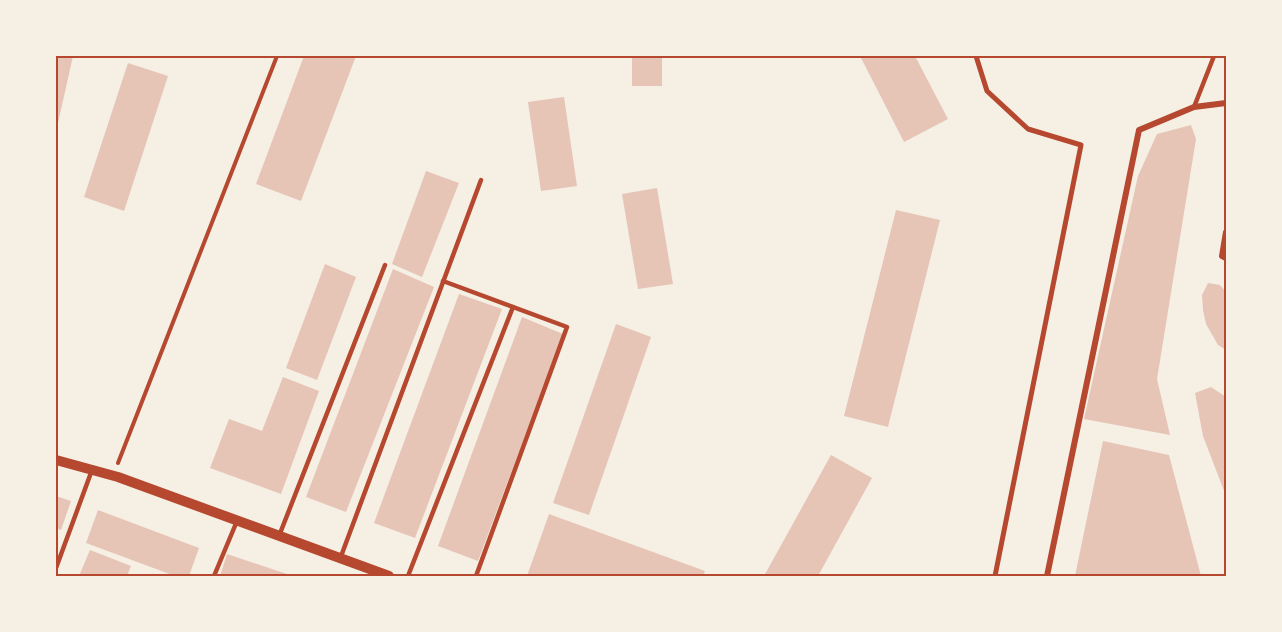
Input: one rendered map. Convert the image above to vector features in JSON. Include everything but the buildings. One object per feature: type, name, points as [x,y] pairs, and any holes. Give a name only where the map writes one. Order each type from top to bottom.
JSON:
[{"type":"street","points":[[976,56],[987,91],[1028,129],[1081,146],[995,576]]},
{"type":"street","points":[[1047,576],[1139,130],[1194,107],[1227,103]]},
{"type":"street","points":[[1227,232],[1222,256],[1227,258]]},
{"type":"street","points":[[56,460],[112,476],[389,576]]},
{"type":"lane","points":[[1194,107],[1214,56]]},
{"type":"lane","points":[[340,559],[481,180]]},
{"type":"lane","points":[[279,536],[385,265]]},
{"type":"lane","points":[[443,281],[567,327],[476,576]]},
{"type":"lane","points":[[408,576],[513,307]]},
{"type":"lane","points":[[56,568],[92,470]]},
{"type":"lane","points":[[214,576],[237,520]]},
{"type":"path","points":[[112,476],[277,56]]}]
